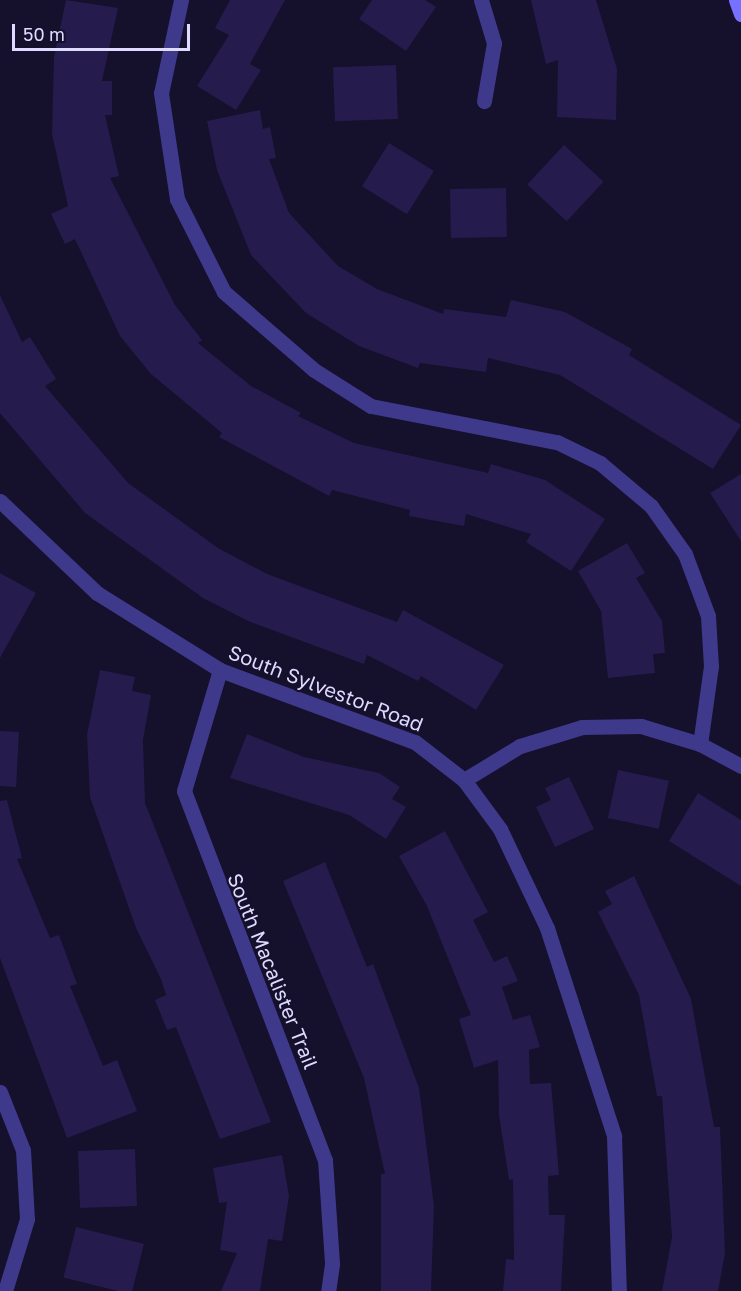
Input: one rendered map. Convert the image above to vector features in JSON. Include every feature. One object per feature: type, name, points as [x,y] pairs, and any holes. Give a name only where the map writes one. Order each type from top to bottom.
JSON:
[{"type":"main road","points":[[736,0],[741,14]]},
{"type":"street","points":[[181,0],[161,93],[177,199],[224,292],[314,370],[371,406],[557,442],[600,463],[651,506],[685,554],[708,616],[711,666],[700,744]]},
{"type":"street","points":[[481,0],[494,43],[484,101]]},
{"type":"street","name":"South Sylvestor Road","points":[[0,501],[97,593],[220,670],[416,742],[464,780],[500,829],[547,928],[614,1136],[619,1291]]},
{"type":"street","name":"South Macalister Trail","points":[[220,670],[184,791],[325,1160],[332,1264],[327,1291]]},
{"type":"street","points":[[464,780],[520,746],[582,727],[641,726],[700,744],[741,765]]},
{"type":"street","points":[[0,1092],[23,1150],[27,1219],[5,1291]]},
{"type":"building","points":[[66,0],[118,8],[102,81],[112,81],[112,115],[105,115],[119,176],[110,178],[175,305],[202,340],[198,343],[251,386],[301,413],[298,416],[354,443],[488,473],[491,464],[545,480],[605,519],[571,571],[526,542],[531,534],[466,514],[464,526],[409,516],[410,510],[332,490],[329,496],[219,437],[222,433],[151,374],[120,336],[75,239],[65,244],[51,214],[68,206],[52,134],[54,57]]},
{"type":"building","points":[[230,0],[285,0],[250,64],[261,70],[236,110],[197,86],[229,35],[215,28]]},
{"type":"building","points":[[372,0],[425,0],[436,7],[406,51],[359,19]]},
{"type":"building","points":[[531,0],[596,0],[617,69],[616,120],[557,117],[558,60],[546,64]]},
{"type":"building","points":[[396,65],[398,119],[335,121],[333,67]]},
{"type":"building","points":[[260,110],[263,129],[270,127],[276,158],[269,159],[289,213],[338,266],[377,289],[443,314],[444,309],[506,317],[511,300],[565,312],[632,349],[629,355],[741,425],[713,469],[560,375],[488,358],[486,372],[420,363],[418,368],[359,346],[306,313],[251,255],[217,170],[207,121]]},
{"type":"building","points":[[389,143],[434,171],[407,214],[362,186]]},
{"type":"building","points":[[564,145],[603,182],[567,221],[527,184]]},
{"type":"building","points":[[506,188],[507,237],[451,238],[450,189]]},
{"type":"building","points":[[0,295],[22,342],[30,337],[56,379],[45,386],[128,483],[218,548],[267,574],[397,622],[403,610],[504,665],[476,710],[421,676],[418,681],[367,655],[364,664],[248,621],[203,598],[85,513],[0,413]]},
{"type":"building","points":[[741,474],[741,541],[710,493]]},
{"type":"building","points":[[627,543],[645,573],[636,578],[662,621],[665,653],[653,654],[655,673],[608,678],[601,611],[578,571]]},
{"type":"building","points":[[0,573],[36,593],[0,658]]},
{"type":"building","points":[[100,670],[135,677],[132,691],[151,695],[143,740],[145,803],[271,1122],[220,1139],[176,1027],[167,1030],[155,1000],[166,995],[161,979],[136,928],[90,797],[87,735]]},
{"type":"building","points":[[0,731],[19,732],[16,787],[0,786]]},
{"type":"building","points":[[247,734],[304,757],[379,773],[400,787],[392,799],[406,807],[386,839],[349,815],[230,778]]},
{"type":"building","points":[[618,770],[669,781],[659,829],[608,818]]},
{"type":"building","points":[[569,777],[594,829],[555,847],[536,807],[551,800],[545,788]]},
{"type":"building","points":[[698,793],[741,820],[741,886],[669,841]]},
{"type":"building","points":[[7,800],[22,858],[17,859],[50,938],[59,935],[77,984],[70,986],[103,1066],[117,1060],[137,1111],[67,1138],[0,958],[0,801]]},
{"type":"building","points":[[445,831],[488,912],[473,920],[494,962],[507,956],[518,981],[502,987],[513,1020],[530,1015],[540,1047],[529,1050],[530,1084],[551,1083],[559,1175],[548,1176],[549,1215],[565,1215],[561,1291],[503,1291],[506,1259],[514,1260],[513,1179],[509,1180],[499,1115],[498,1060],[474,1068],[459,1019],[471,1015],[427,906],[399,856]]},
{"type":"building","points":[[325,862],[367,967],[373,964],[419,1088],[434,1206],[431,1291],[381,1291],[381,1174],[385,1174],[364,1078],[283,881]]},
{"type":"building","points":[[634,876],[691,999],[714,1127],[720,1127],[725,1253],[718,1291],[662,1291],[672,1237],[662,1096],[657,1096],[639,995],[598,912],[612,904],[605,891]]},
{"type":"building","points":[[135,1149],[137,1206],[80,1208],[78,1151]]},
{"type":"building","points":[[282,1155],[289,1196],[282,1241],[268,1239],[260,1291],[221,1291],[237,1253],[220,1250],[227,1202],[219,1203],[213,1168]]},
{"type":"building","points":[[76,1227],[144,1244],[132,1291],[118,1291],[63,1277]]}]
